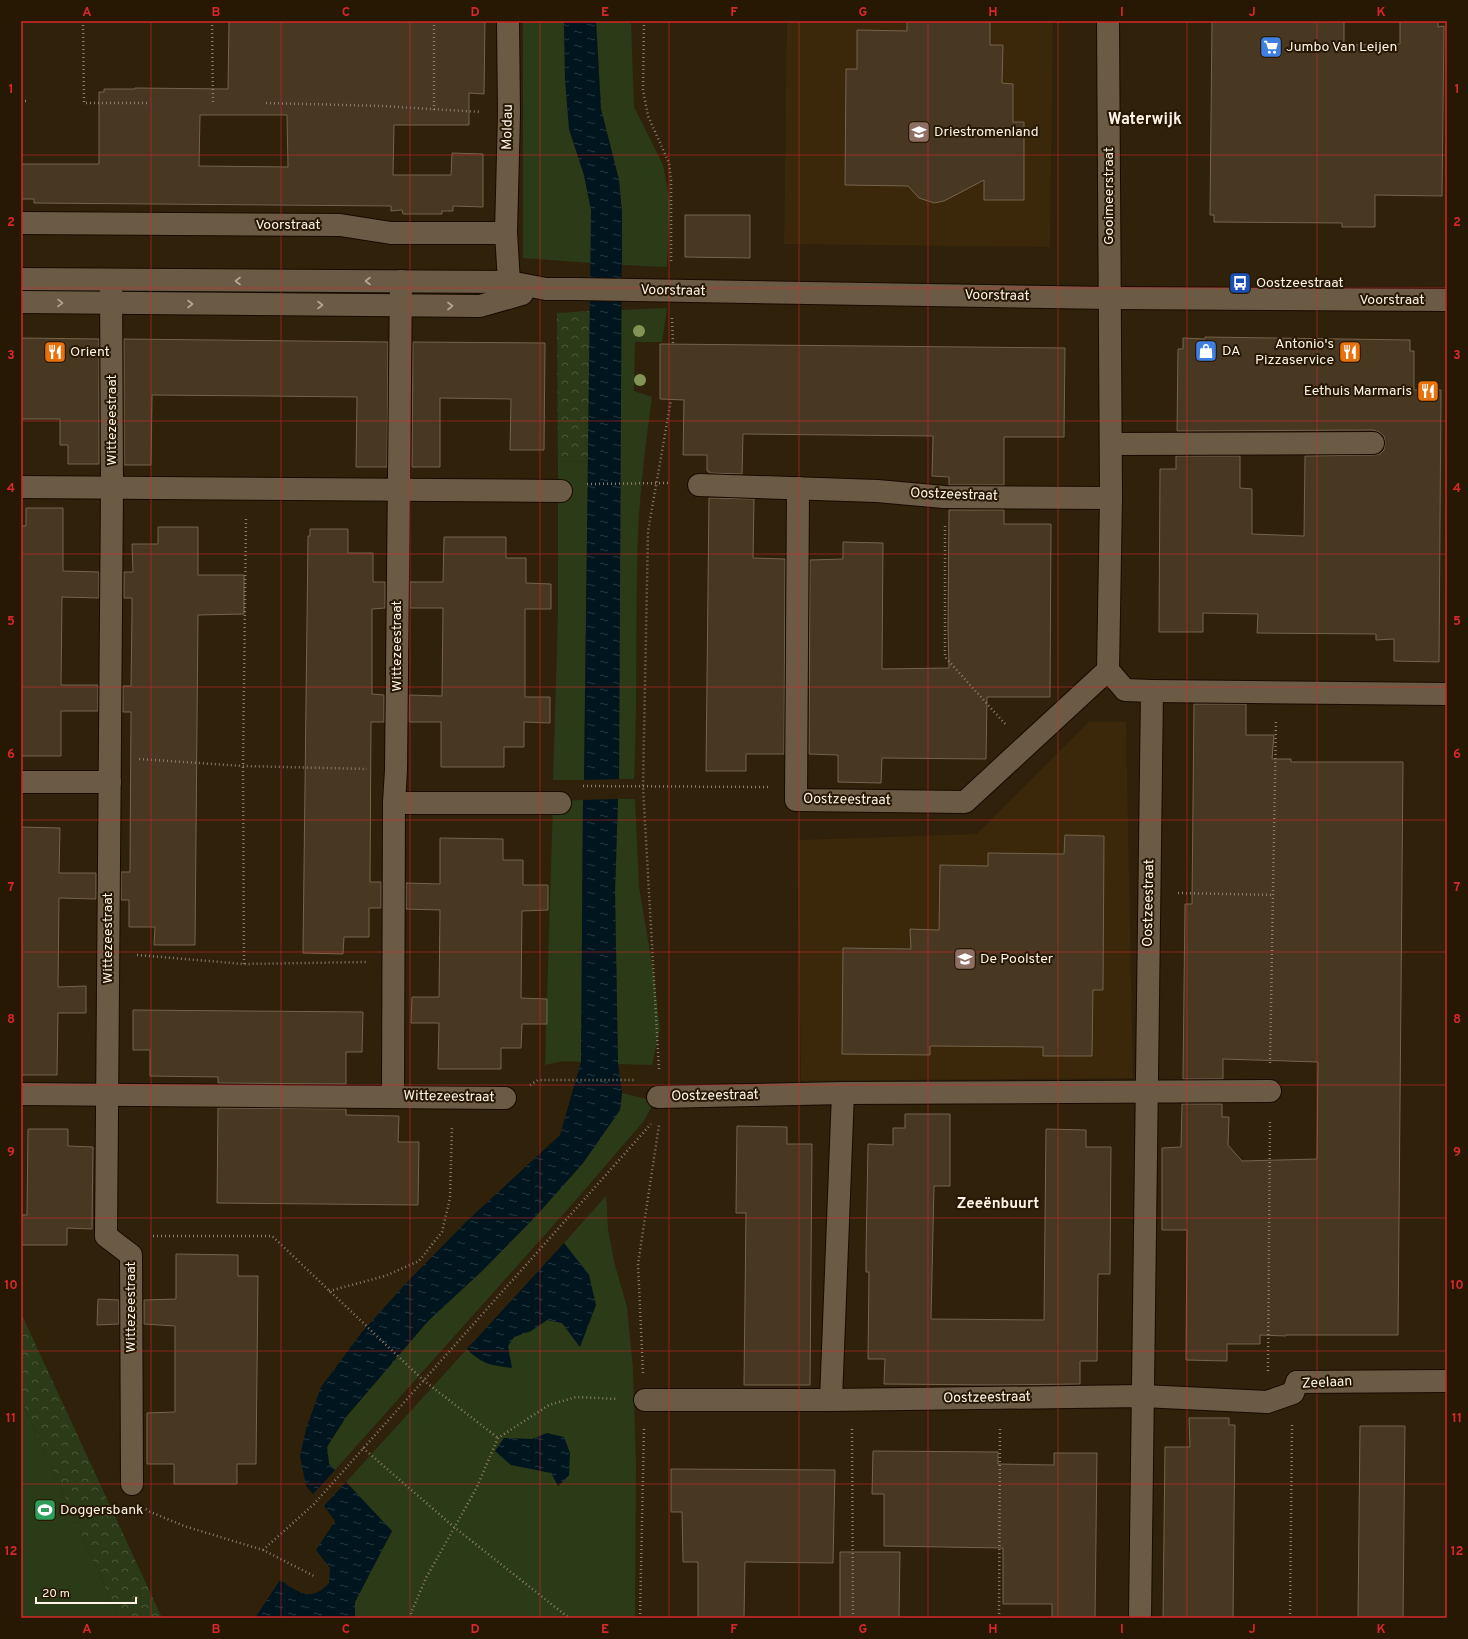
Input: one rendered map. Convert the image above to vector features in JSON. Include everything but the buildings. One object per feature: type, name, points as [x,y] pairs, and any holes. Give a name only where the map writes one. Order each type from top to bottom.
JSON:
[{"type":"street","name":"Moldau","points":[[506,233],[509,113],[508,21]]},
{"type":"street","name":"Gooimeerstraat","points":[[1108,21],[1110,298]]},
{"type":"street","name":"Voorstraat","points":[[21,223],[340,225],[391,233],[506,233]]},
{"type":"street","points":[[506,233],[508,290]]},
{"type":"street","name":"Voorstraat","points":[[21,280],[400,281],[508,290],[574,289],[1110,298],[1447,300]]},
{"type":"street","name":"Wittezeestraat","points":[[111,281],[112,488],[106,1236],[131,1255],[132,1484]]},
{"type":"street","name":"Wittezeestraat","points":[[393,1097],[394,803],[396,770],[400,281]]},
{"type":"street","name":"Voorstraat","points":[[21,302],[112,304],[480,306],[508,290]]},
{"type":"street","points":[[1110,298],[1111,498],[1108,670],[1125,690],[1447,694]]},
{"type":"street","points":[[1111,444],[1373,443]]},
{"type":"street","name":"Oostzeestraat","points":[[699,485],[877,491],[944,497],[1111,498]]},
{"type":"street","points":[[21,487],[561,491]]},
{"type":"street","name":"Oostzeestraat","points":[[798,488],[796,800],[965,802],[1108,670]]},
{"type":"street","name":"Oostzeestraat","points":[[1140,1618],[1152,691]]},
{"type":"street","points":[[21,782],[110,782]]},
{"type":"street","points":[[394,803],[560,804]]},
{"type":"street","name":"Oostzeestraat","points":[[659,1105],[843,1093],[1270,1090]]},
{"type":"street","points":[[831,1400],[843,1093]]},
{"type":"street","name":"Wittezeestraat","points":[[21,1094],[505,1098]]},
{"type":"street","name":"Zeelaan","points":[[1143,1396],[1267,1402],[1295,1388],[1447,1381]]},
{"type":"street","name":"Oostzeestraat","points":[[645,1400],[852,1400],[1143,1396]]},
{"type":"path","points":[[83,21],[84,103],[148,103]]},
{"type":"path","points":[[212,21],[214,103]]},
{"type":"path","points":[[434,21],[434,110]]},
{"type":"path","points":[[644,21],[643,90],[648,116],[669,163],[671,180],[671,291],[673,344]]},
{"type":"path","points":[[21,101],[26,101]]},
{"type":"path","points":[[266,103],[382,106],[509,113]]},
{"type":"path","points":[[640,1618],[645,1400],[638,1264],[659,1105],[660,1080],[643,787],[648,531],[671,400]]},
{"type":"path","points":[[582,484],[656,483],[699,485]]},
{"type":"path","points":[[244,964],[243,766],[246,489]]},
{"type":"path","points":[[944,497],[945,657],[1025,746]]},
{"type":"path","points":[[1267,1402],[1270,1090],[1277,691]]},
{"type":"path","points":[[110,756],[243,766],[396,770]]},
{"type":"path","points":[[583,786],[796,788]]},
{"type":"path","points":[[1150,892],[1273,895]]},
{"type":"path","points":[[108,953],[244,964],[394,961]]},
{"type":"path","points":[[559,1080],[630,1080]]},
{"type":"path","points":[[330,1292],[385,1276],[418,1261],[442,1232],[450,1198],[452,1097]]},
{"type":"path","points":[[263,1550],[314,1504],[423,1380],[659,1105]]},
{"type":"path","points":[[106,1236],[272,1236],[423,1380],[498,1438]]},
{"type":"path","points":[[1290,1618],[1295,1388]]},
{"type":"path","points":[[412,1618],[411,1613],[426,1578],[476,1489],[498,1438],[549,1405],[576,1397],[645,1400]]},
{"type":"path","points":[[999,1618],[1000,1398]]},
{"type":"path","points":[[852,1400],[853,1618]]},
{"type":"path","points":[[363,1448],[454,1527],[569,1618]]},
{"type":"path","points":[[132,1484],[148,1511],[184,1526],[263,1550],[314,1576]]},
{"type":"shaded area","name":"Driestromenland","points":[[787,21],[1053,21],[1050,247],[784,244]]},
{"type":"shaded area","name":"De Poolster","points":[[1089,722],[1126,722],[1133,1078],[801,1081],[797,840],[977,834]]},
{"type":"green space","points":[[523,21],[564,21],[565,79],[569,129],[584,175],[591,210],[591,263],[523,258]]},
{"type":"green space","points":[[596,21],[631,21],[634,107],[663,165],[670,202],[667,267],[622,265],[622,213],[619,180],[601,109]]},
{"type":"green space","points":[[667,308],[662,342],[635,342],[634,391],[652,397],[645,448],[638,533],[634,779],[619,779],[621,310]]},
{"type":"green space","points":[[590,311],[588,461],[558,462],[557,313]]},
{"type":"green space","points":[[588,461],[584,780],[553,780],[558,613],[558,462]]},
{"type":"green space","points":[[618,799],[635,799],[639,887],[654,976],[660,1029],[652,1065],[618,1064],[615,892]]},
{"type":"green space","points":[[583,800],[581,1062],[564,1061],[545,1065],[553,801]]},
{"type":"green space","points":[[622,1093],[655,1101],[643,1122],[575,1201],[335,1470],[329,1464],[327,1447],[346,1417],[428,1321],[482,1271],[536,1216],[583,1163],[620,1110]]},
{"type":"green space","points":[[606,1196],[608,1229],[615,1265],[627,1307],[633,1369],[636,1464],[635,1618],[355,1618],[355,1602],[392,1531],[346,1482],[467,1349],[472,1354],[511,1368],[507,1346],[514,1337],[531,1331],[547,1320],[562,1323],[580,1347],[589,1275],[564,1243]],"holes":[[[504,1438],[532,1439],[569,1475],[558,1486],[552,1473],[540,1470]]]},
{"type":"green space","points":[[21,1313],[162,1618],[119,1618],[21,1399]]},
{"type":"green space","name":"Doggersbank","points":[[21,1399],[119,1618],[21,1618]]},
{"type":"water","points":[[564,21],[596,21],[601,109],[619,180],[622,213],[619,779],[584,780],[591,210],[584,175],[569,129],[565,79]]},
{"type":"water","points":[[618,799],[615,892],[618,1064],[622,1093],[620,1110],[583,1163],[536,1216],[482,1271],[428,1321],[346,1417],[327,1447],[329,1464],[335,1470],[313,1494],[306,1486],[300,1456],[306,1429],[321,1387],[362,1332],[409,1280],[468,1220],[560,1135],[581,1062],[583,800]]},
{"type":"water","points":[[564,1243],[589,1275],[596,1305],[580,1347],[562,1323],[547,1320],[531,1331],[514,1337],[508,1346],[512,1368],[498,1366],[483,1361],[467,1349]]},
{"type":"water","points":[[547,1433],[564,1437],[570,1453],[569,1475],[558,1486],[551,1473],[511,1465],[495,1451],[504,1438],[532,1439]]},
{"type":"water","points":[[346,1482],[392,1531],[355,1602],[355,1618],[255,1618],[280,1580],[304,1594],[316,1593],[329,1583],[330,1568],[316,1550],[335,1521],[324,1506]]},
{"type":"place","name":"Jumbo Van Leijen","points":[[1271,47]]},
{"type":"place","name":"Driestromenland","points":[[919,132]]},
{"type":"place","name":"Oostzeestraat","points":[[1240,283]]},
{"type":"place","name":"DA","points":[[1206,351]]},
{"type":"place","name":"Orient","points":[[55,352]]},
{"type":"place","name":"Antonio's Pizzaservice","points":[[1350,352]]},
{"type":"place","name":"Eethuis Marmaris","points":[[1428,391]]},
{"type":"place","name":"De Poolster","points":[[965,959]]},
{"type":"place","name":"Doggersbank","points":[[45,1510]]},
{"type":"district","name":"Waterwijk","points":[[1145,120]]},
{"type":"district","name":"Zeeënbuurt","points":[[998,1204]]}]
